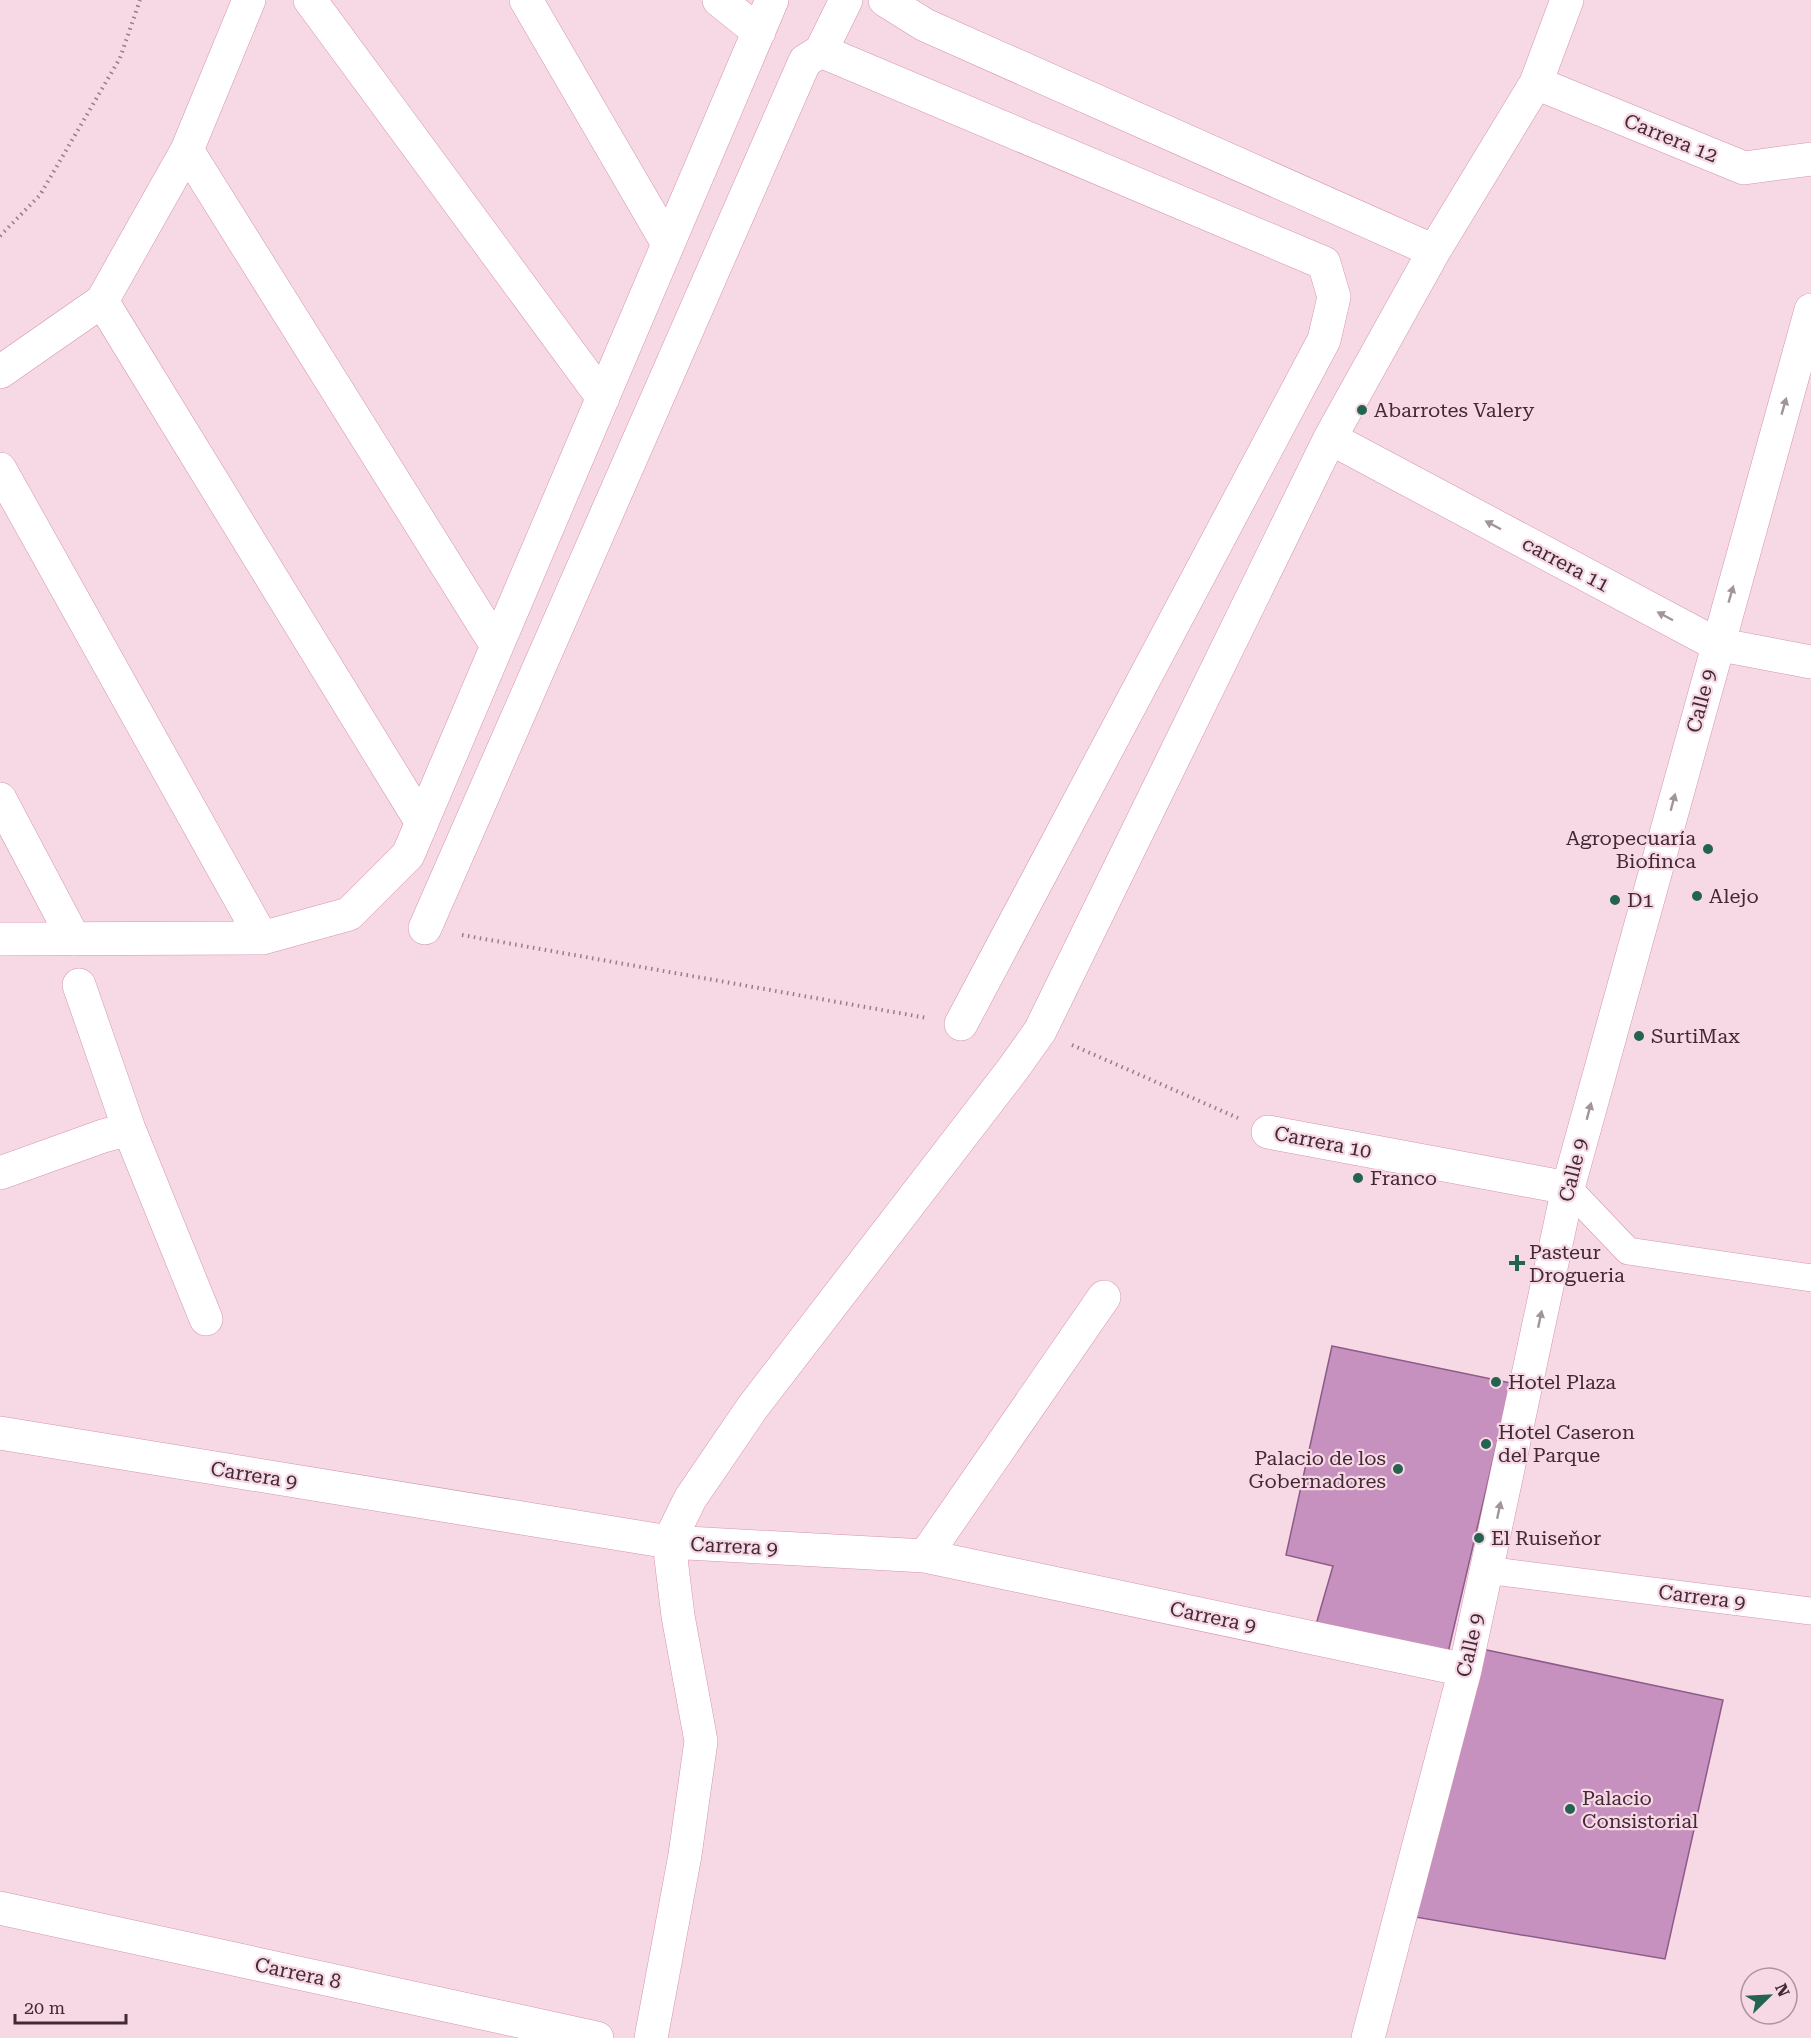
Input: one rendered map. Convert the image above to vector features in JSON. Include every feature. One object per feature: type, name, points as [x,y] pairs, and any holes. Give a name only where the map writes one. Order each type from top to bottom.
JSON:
[{"type":"street","points":[[0,372],[102,302],[187,150],[249,0]]},
{"type":"street","points":[[310,0],[603,398]]},
{"type":"street","points":[[526,0],[668,244]]},
{"type":"street","points":[[719,0],[759,32]]},
{"type":"street","points":[[0,939],[262,938],[349,914],[408,855],[772,0]]},
{"type":"street","points":[[425,928],[805,61],[821,51],[846,0]]},
{"type":"street","points":[[885,0],[925,25],[1434,251]]},
{"type":"street","points":[[651,2038],[685,1855],[701,1741],[678,1616],[669,1542],[690,1499],[752,1408],[1040,1031],[1330,438],[1434,251],[1536,83],[1567,0]]},
{"type":"street","points":[[821,51],[1324,263],[1334,297],[1324,340],[961,1024]]},
{"type":"street","name":"Carrera 12","points":[[1536,83],[1744,168],[1811,159]]},
{"type":"street","points":[[187,150],[497,646]]},
{"type":"street","points":[[102,302],[422,823]]},
{"type":"street","name":"Calle 9","points":[[1368,2038],[1465,1670],[1568,1188],[1716,644],[1811,310]]},
{"type":"street","name":"carrera 11","points":[[1330,438],[1716,644],[1811,662]]},
{"type":"street","points":[[0,469],[262,938]]},
{"type":"street","points":[[0,799],[74,939]]},
{"type":"street","points":[[79,985],[129,1129],[207,1318]]},
{"type":"street","points":[[0,1173],[129,1129]]},
{"type":"street","name":"Carrera 10","points":[[1268,1132],[1568,1188]]},
{"type":"street","points":[[1568,1188],[1628,1251],[1811,1278]]},
{"type":"street","points":[[925,1556],[1104,1297]]},
{"type":"street","name":"Carrera 9","points":[[0,1433],[669,1542],[925,1556],[1465,1670]]},
{"type":"street","name":"Carrera 9","points":[[1486,1570],[1811,1611]]},
{"type":"street","name":"Carrera 8","points":[[0,1908],[597,2038]]},
{"type":"path","points":[[0,236],[40,195],[120,58],[140,0]]},
{"type":"path","points":[[425,928],[961,1024]]},
{"type":"path","name":"Carrera 10","points":[[1040,1031],[1268,1132]]},
{"type":"building","name":"Palacio de los Gobernadores","points":[[1332,1346],[1511,1383],[1447,1657],[1315,1628],[1333,1566],[1286,1555]]},
{"type":"building","name":"Palacio Consistorial","points":[[1482,1649],[1723,1700],[1665,1959],[1415,1917]]},
{"type":"place","name":"Abarrotes Valery","points":[[1362,410]]},
{"type":"place","name":"Agropecuaría Biofinca","points":[[1708,849]]},
{"type":"place","name":"Alejo","points":[[1697,896]]},
{"type":"place","name":"D1","points":[[1615,900]]},
{"type":"place","name":"SurtiMax","points":[[1639,1036]]},
{"type":"place","name":"Franco","points":[[1358,1178]]},
{"type":"place","name":"Pasteur Drogueria","points":[[1517,1263]]},
{"type":"place","name":"Hotel Plaza","points":[[1496,1382]]},
{"type":"place","name":"Hotel Caseron del Parque","points":[[1486,1444]]},
{"type":"place","name":"Palacio de los Gobernadores","points":[[1398,1469]]},
{"type":"place","name":"El Ruiseňor","points":[[1479,1538]]},
{"type":"place","name":"Palacio Consistorial","points":[[1570,1809]]}]
